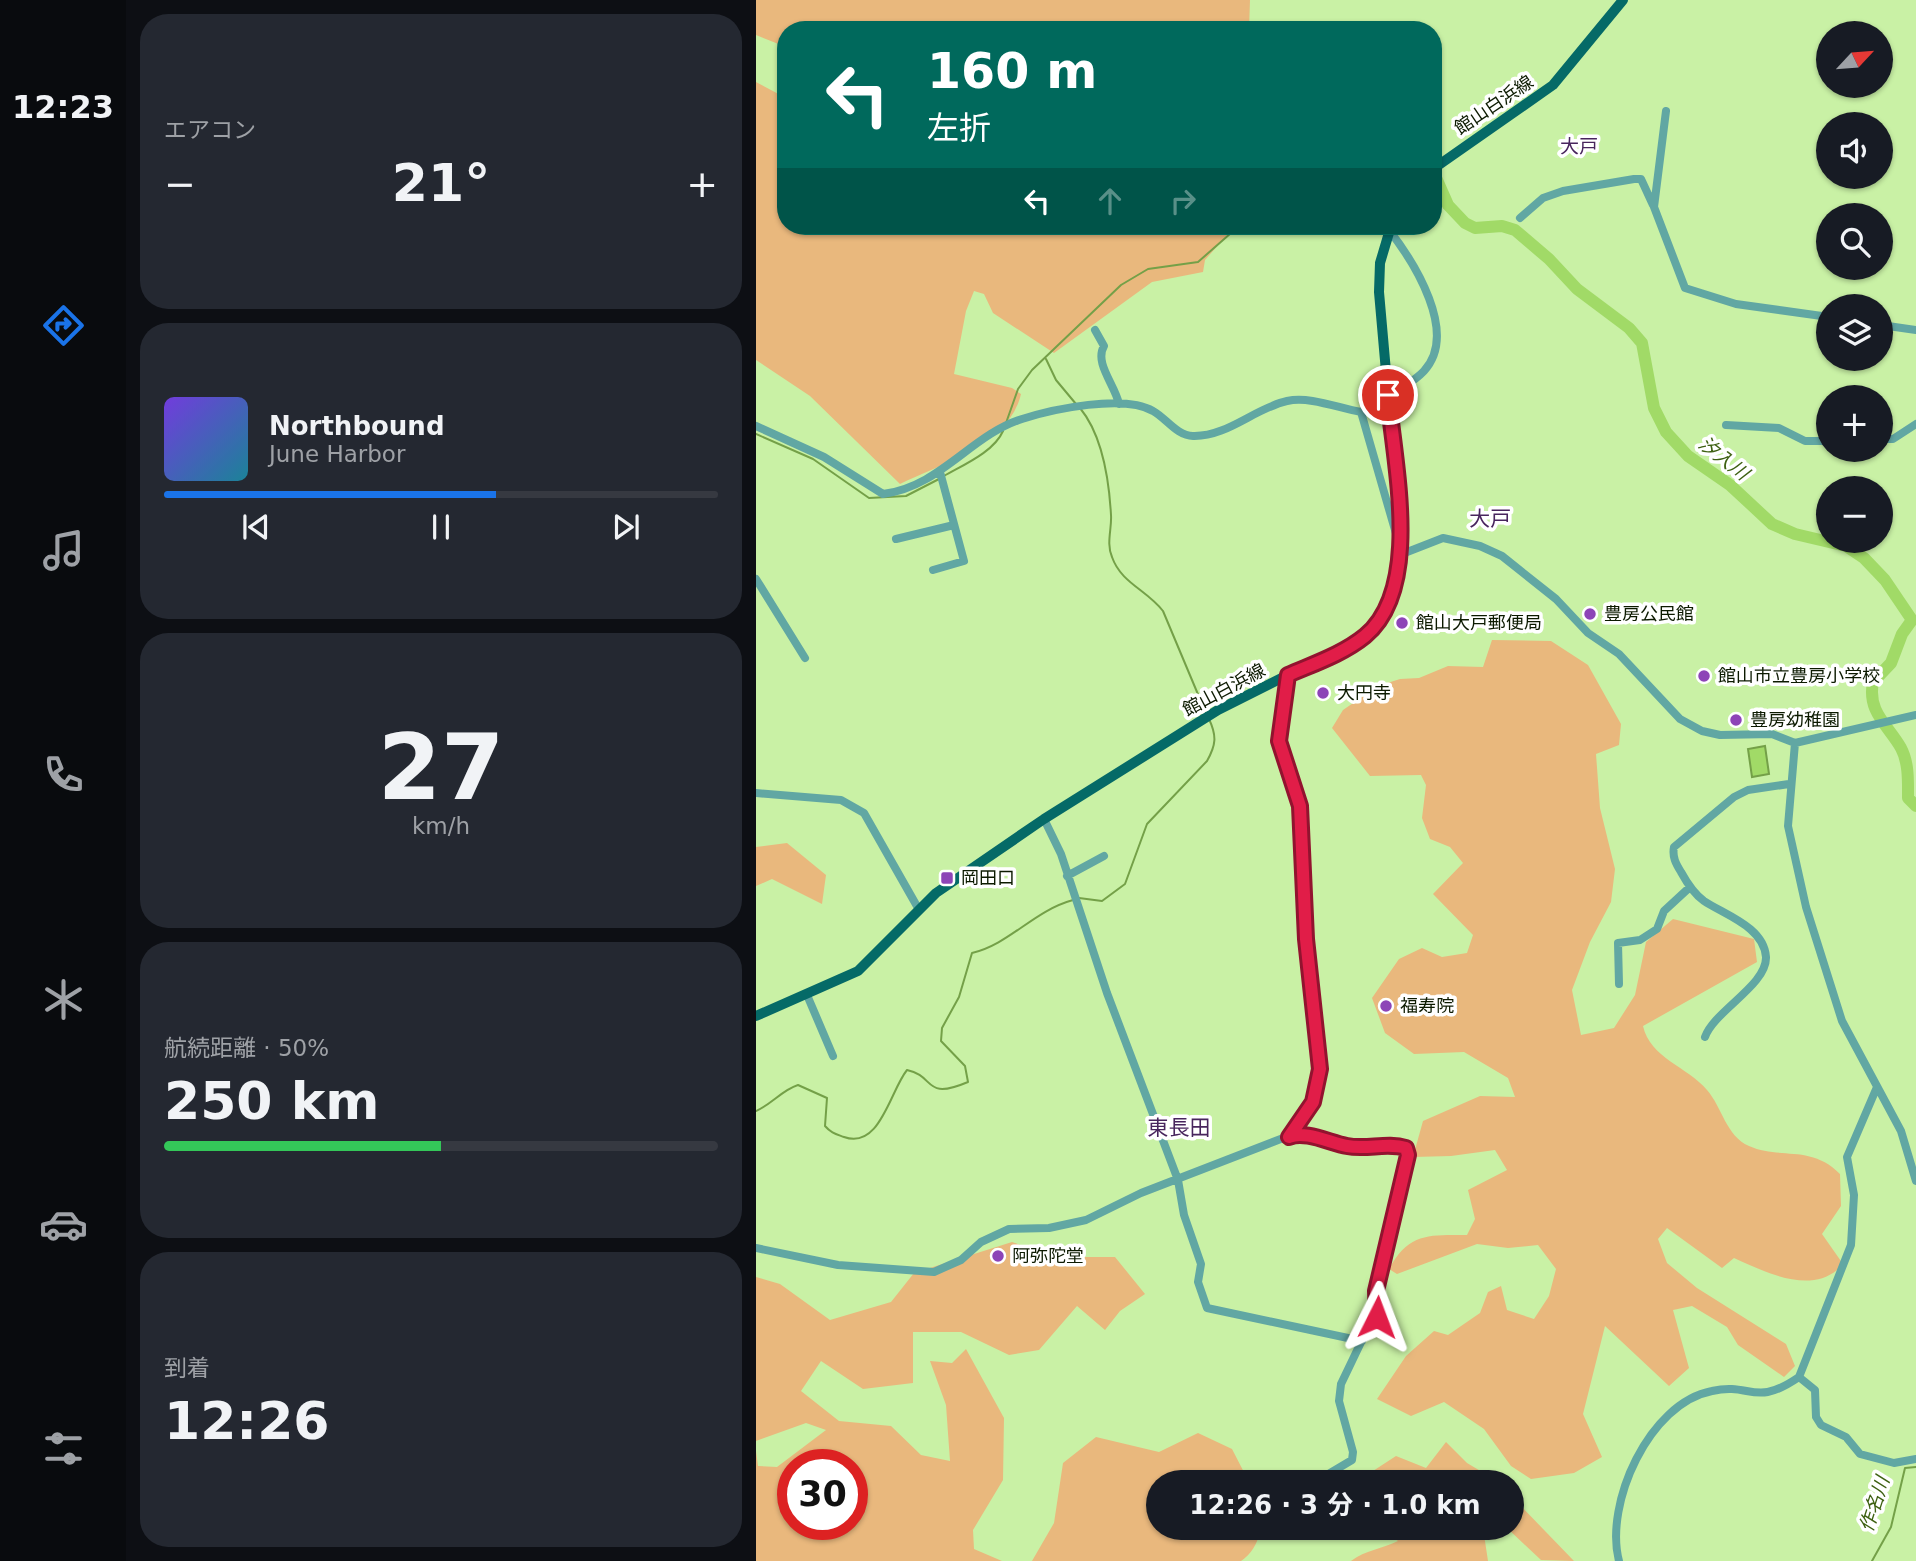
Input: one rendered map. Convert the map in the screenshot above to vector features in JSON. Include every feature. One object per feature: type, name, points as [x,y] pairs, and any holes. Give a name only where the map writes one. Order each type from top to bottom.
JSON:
[{"type":"main road","name":"館山白浜線","points":[[1442,162],[1547,90],[1574,63],[1623,0]]},
{"type":"main road","name":"館山白浜線","points":[[756,1016],[843,980],[868,964],[918,908],[1044,819],[1218,710],[1351,646],[1373,628],[1395,590],[1402,554],[1380,292],[1380,263],[1388,235]]},
{"type":"street","points":[[1654,207],[1667,111]]},
{"type":"street","points":[[1520,218],[1543,198],[1563,191],[1641,179],[1685,288],[1736,304],[1816,315]]},
{"type":"street","points":[[756,426],[824,457],[877,493],[908,489],[942,477],[1001,427],[1066,409],[1119,404],[1154,411],[1179,432],[1196,437],[1288,401],[1303,400],[1361,412],[1418,376],[1433,358],[1436,311],[1394,235]]},
{"type":"street","points":[[1893,327],[1916,330]]},
{"type":"street","points":[[1095,330],[1104,345],[1100,353],[1101,363],[1119,404]]},
{"type":"street","points":[[1361,412],[1402,554],[1443,538],[1491,551],[1556,599],[1588,633],[1619,654],[1687,725],[1720,735],[1772,734],[1796,743],[1916,715]]},
{"type":"street","points":[[1893,439],[1916,424]]},
{"type":"street","points":[[1726,425],[1779,428],[1805,441],[1816,441]]},
{"type":"street","points":[[933,570],[964,561],[942,477]]},
{"type":"street","points":[[896,539],[954,525]]},
{"type":"street","points":[[756,579],[805,658]]},
{"type":"street","points":[[1288,675],[1279,741],[1300,806],[1306,939],[1320,1069],[1313,1102],[1289,1137]]},
{"type":"street","points":[[1796,743],[1789,784],[1788,826],[1793,855],[1824,968],[1842,1021],[1903,1137],[1916,1181]]},
{"type":"street","points":[[1705,1037],[1711,1024],[1748,989],[1764,967],[1766,958],[1752,931],[1703,901],[1690,887],[1674,861],[1674,847],[1734,797],[1748,790],[1789,784]]},
{"type":"street","points":[[756,793],[841,800],[864,813],[918,908]]},
{"type":"street","points":[[1044,819],[1061,853],[1076,906],[1178,1180],[1184,1215],[1201,1264],[1198,1282],[1207,1308],[1362,1341]]},
{"type":"street","points":[[1067,877],[1104,856]]},
{"type":"street","points":[[1619,984],[1618,943],[1640,940],[1657,929],[1664,911],[1690,887]]},
{"type":"street","points":[[807,995],[833,1056]]},
{"type":"street","points":[[1619,1561],[1614,1534],[1620,1501],[1640,1453],[1664,1418],[1705,1392],[1721,1390],[1766,1394],[1781,1389],[1799,1377],[1851,1245],[1854,1195],[1847,1157],[1877,1087]]},
{"type":"street","points":[[756,1248],[838,1265],[934,1272],[961,1260],[981,1242],[1009,1229],[1049,1228],[1086,1220],[1141,1193],[1289,1137],[1321,1138],[1349,1146],[1394,1144],[1406,1148],[1408,1155],[1376,1291],[1377,1317],[1341,1384],[1339,1401],[1353,1452],[1352,1460],[1335,1470]]},
{"type":"street","points":[[1799,1377],[1815,1390],[1816,1417],[1821,1425],[1846,1437],[1860,1454],[1894,1463],[1916,1459]]},
{"type":"shaded area","points":[[756,0],[1250,0],[1249,21],[777,21],[777,43],[756,35]]},
{"type":"shaded area","points":[[756,82],[777,93],[777,235],[1227,235],[1205,260],[1203,272],[1152,282],[1054,353],[993,313],[984,294],[974,291],[966,311],[954,374],[1012,388],[1021,394],[1014,412],[1003,427],[989,439],[954,460],[900,484],[810,396],[756,360]]},
{"type":"shaded area","points":[[1492,640],[1551,641],[1588,665],[1621,724],[1619,745],[1596,754],[1600,808],[1615,869],[1611,902],[1590,942],[1572,990],[1581,1035],[1614,1028],[1635,995],[1646,942],[1673,919],[1754,939],[1757,962],[1643,1026],[1647,1037],[1661,1054],[1707,1090],[1741,1141],[1761,1150],[1818,1159],[1840,1174],[1841,1206],[1822,1234],[1843,1264],[1832,1274],[1819,1279],[1790,1279],[1734,1258],[1722,1268],[1667,1228],[1658,1239],[1667,1263],[1697,1288],[1786,1344],[1795,1366],[1784,1377],[1738,1345],[1727,1327],[1692,1306],[1673,1310],[1689,1368],[1669,1386],[1605,1326],[1583,1414],[1602,1457],[1574,1473],[1531,1479],[1524,1474],[1524,1470],[1511,1466],[1484,1429],[1444,1402],[1411,1416],[1377,1399],[1406,1356],[1434,1331],[1448,1335],[1480,1313],[1488,1292],[1501,1286],[1507,1310],[1534,1319],[1549,1296],[1556,1269],[1538,1245],[1508,1248],[1477,1244],[1397,1274],[1389,1269],[1404,1248],[1422,1238],[1467,1235],[1475,1219],[1468,1190],[1507,1170],[1495,1150],[1451,1156],[1413,1157],[1423,1121],[1480,1096],[1515,1097],[1508,1078],[1464,1052],[1414,1054],[1385,1033],[1372,998],[1399,959],[1422,948],[1442,957],[1467,953],[1473,935],[1433,894],[1463,863],[1450,847],[1430,839],[1422,818],[1426,785],[1421,775],[1370,776],[1332,728],[1343,710],[1378,686],[1400,679],[1419,678],[1448,666],[1483,667]]},
{"type":"shaded area","points":[[1765,746],[1769,774],[1752,777],[1748,749]]},
{"type":"shaded area","points":[[787,843],[826,875],[822,904],[772,879],[756,886],[756,847]]},
{"type":"shaded area","points":[[1012,1242],[1055,1257],[1115,1257],[1145,1294],[1120,1311],[1105,1330],[1077,1306],[1039,1350],[1009,1355],[961,1332],[913,1332],[913,1383],[863,1389],[821,1361],[801,1391],[839,1421],[891,1426],[921,1455],[950,1461],[946,1405],[930,1361],[952,1363],[966,1349],[1004,1418],[1003,1480],[973,1530],[974,1549],[1002,1561],[756,1561],[756,1451],[758,1466],[777,1467],[777,1540],[868,1540],[868,1449],[801,1449],[826,1430],[806,1423],[756,1441],[756,1277],[780,1284],[830,1320],[891,1302],[914,1273]]},
{"type":"shaded area","points":[[1198,1433],[1232,1449],[1243,1470],[1146,1470],[1146,1540],[1257,1540],[1245,1558],[1241,1561],[1032,1561],[1054,1523],[1063,1463],[1096,1437],[1159,1452]]},
{"type":"shaded area","points":[[1446,1442],[1467,1463],[1479,1470],[1374,1470],[1396,1456],[1426,1468]]},
{"type":"shaded area","points":[[1524,1509],[1574,1561],[1541,1560],[1520,1540],[1524,1540]]},
{"type":"shaded area","points":[[1485,1540],[1488,1561],[1351,1561],[1362,1554],[1398,1541]]},
{"type":"waterway","name":"汐入川","points":[[1442,191],[1448,205],[1465,223],[1475,228],[1502,226],[1515,230],[1549,259],[1577,289],[1629,328],[1642,343],[1654,408],[1666,432],[1688,456],[1730,485],[1772,524],[1795,534],[1846,546],[1864,558],[1885,580],[1912,620],[1902,634],[1891,663],[1873,682],[1873,702],[1880,718],[1904,754],[1908,773],[1908,798],[1916,806]]},
{"type":"waterway","points":[[1006,423],[1018,389],[1032,370],[1121,285],[1148,269],[1198,262],[1229,235]]},
{"type":"waterway","points":[[1046,359],[1056,380],[1076,404]]},
{"type":"waterway","points":[[1080,408],[1094,431],[1103,458],[1110,501],[1109,547],[1112,557],[1128,580],[1163,611],[1205,711]]},
{"type":"waterway","points":[[944,476],[985,452],[999,439],[1003,431]]},
{"type":"waterway","points":[[756,434],[813,459],[869,498],[906,496],[939,479]]},
{"type":"waterway","points":[[1079,898],[1102,901],[1125,884],[1147,824],[1207,761],[1214,745],[1209,719]]},
{"type":"waterway","points":[[756,1111],[798,1085],[827,1098],[827,1128],[844,1137],[856,1139],[867,1135],[875,1127],[907,1070],[937,1088],[944,1089],[968,1082],[965,1066],[941,1041],[942,1028],[959,997],[972,953],[986,949],[1046,912],[1073,900]]},
{"type":"waterway","name":"作名川","points":[[1872,1561],[1891,1527],[1905,1468],[1916,1467]]},
{"type":"place","name":"豊房公民館","points":[[1590,614]]},
{"type":"place","name":"館山大戸郵便局","points":[[1402,623]]},
{"type":"place","name":"館山市立豊房小学校","points":[[1704,676]]},
{"type":"place","name":"大円寺","points":[[1323,693]]},
{"type":"place","name":"豊房幼稚園","points":[[1736,720]]},
{"type":"place","name":"岡田口","points":[[947,878]]},
{"type":"place","name":"福寿院","points":[[1386,1006]]},
{"type":"place","name":"阿弥陀堂","points":[[998,1256]]},
{"type":"district","name":"大戸","points":[[1579,146]]},
{"type":"district","name":"大戸","points":[[1490,519]]},
{"type":"district","name":"東長田","points":[[1179,1128]]},
{"type":"route","points":[[1377,1317],[1376,1291],[1385,1264],[1408,1155],[1406,1148],[1394,1144],[1349,1146],[1321,1138],[1289,1137],[1313,1102],[1319,1084],[1320,1069],[1306,939],[1302,821],[1300,806],[1279,741],[1288,675],[1351,646],[1365,636],[1382,617],[1395,590],[1402,554],[1388,395]]}]
